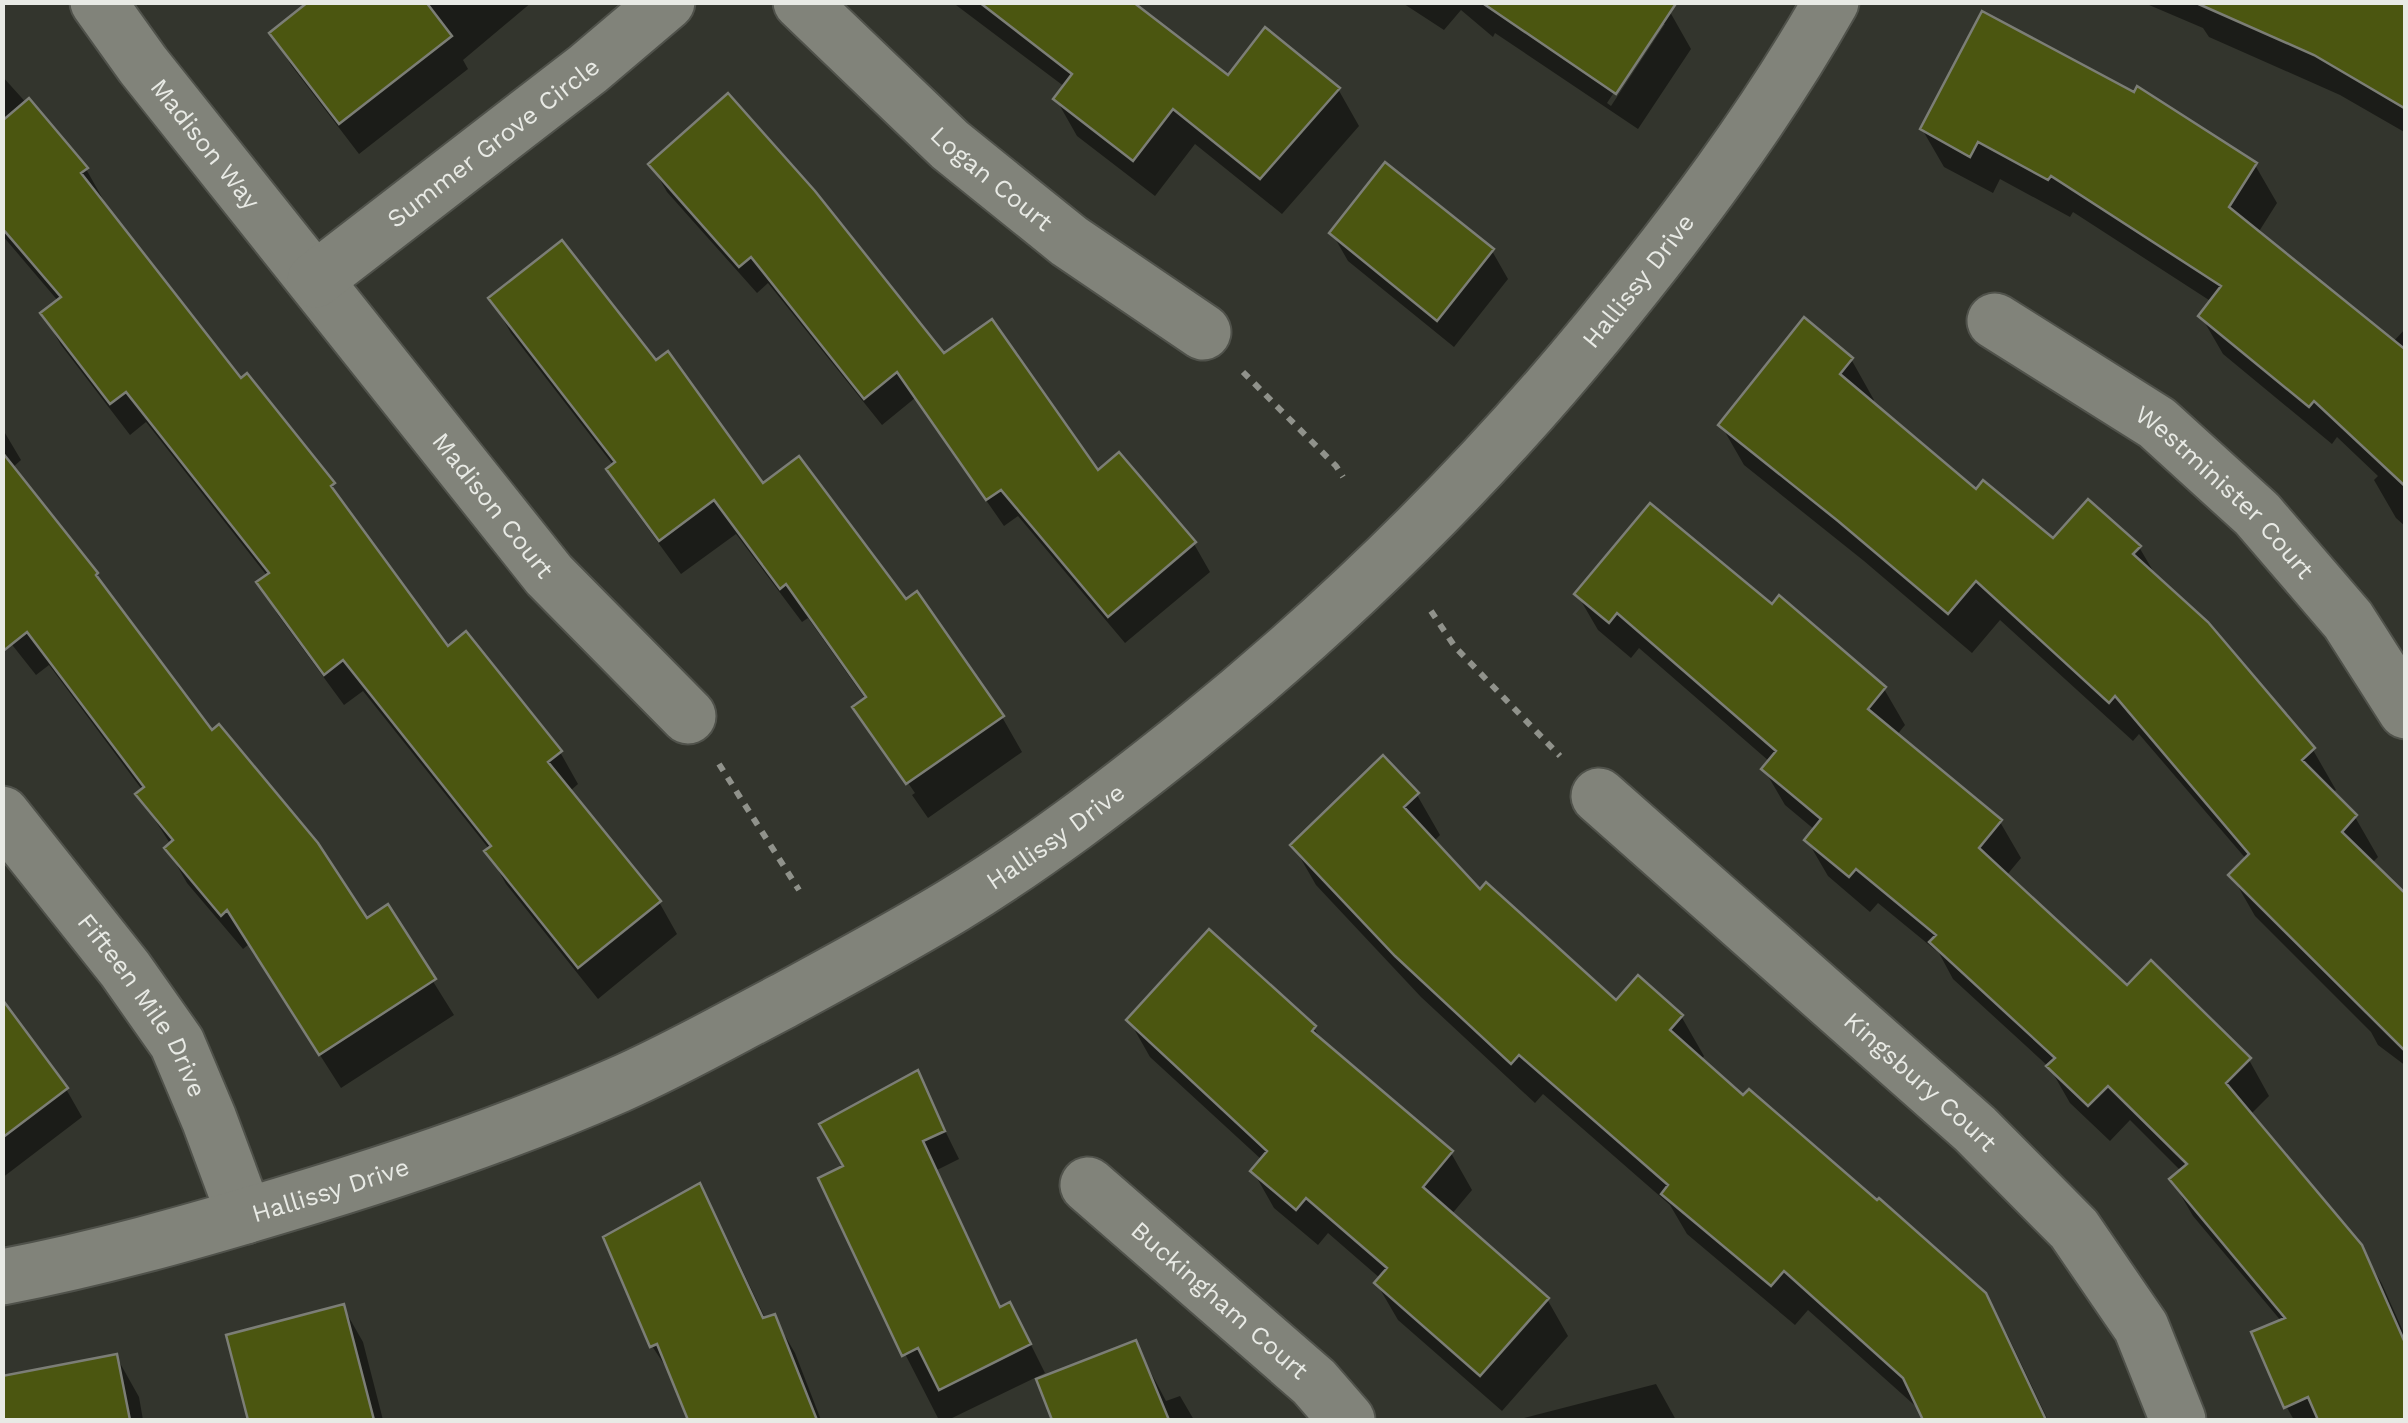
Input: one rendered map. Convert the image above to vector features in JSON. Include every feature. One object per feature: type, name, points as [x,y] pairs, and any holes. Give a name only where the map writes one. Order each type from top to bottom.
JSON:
[{"type":"street","name":"Madison Way","points":[[98,2],[143,66],[314,280]]},
{"type":"street","name":"Summer Grove Circle","points":[[314,280],[588,68],[666,2]]},
{"type":"street","name":"Logan Court","points":[[801,2],[950,145],[1069,241],[1203,332]]},
{"type":"street","name":"Hallissy Drive","points":[[2,1276],[88,1261],[375,1178],[622,1084],[956,904],[1056,837],[1289,653],[1395,554],[1487,460],[1624,299],[1727,167],[1831,2]]},
{"type":"street","name":"Madison Court","points":[[314,280],[549,575],[688,716]]},
{"type":"street","name":"Westminister Court","points":[[1996,321],[2157,423],[2257,514],[2348,620],[2406,711]]},
{"type":"street","name":"Kingsbury Court","points":[[1599,796],[1975,1129],[2074,1228],[2140,1327],[2178,1420]]},
{"type":"street","name":"Fifteen Mile Drive","points":[[2,814],[125,968],[177,1043],[245,1216]]},
{"type":"street","name":"Buckingham Court","points":[[1088,1186],[1314,1382],[1347,1420]]},
{"type":"path","points":[[1203,332],[1342,476]]},
{"type":"path","points":[[1432,611],[1455,648],[1599,796]]},
{"type":"path","points":[[688,716],[799,890]]},
{"type":"building","points":[[308,2],[426,2],[452,36],[339,124],[269,33]]},
{"type":"building","points":[[979,2],[1133,2],[1228,75],[1265,27],[1340,88],[1260,179],[1173,109],[1133,161],[1053,99],[1072,74]]},
{"type":"building","points":[[1481,2],[1677,2],[1616,94]]},
{"type":"building","points":[[2194,2],[2406,2],[2406,109],[2314,55]]},
{"type":"building","points":[[1982,11],[2134,92],[2137,86],[2257,163],[2229,207],[2406,350],[2406,487],[2314,401],[2309,407],[2198,316],[2221,286],[2051,176],[2048,180],[1978,142],[1970,157],[1920,129]]},
{"type":"building","points":[[728,93],[815,191],[944,353],[992,319],[1098,470],[1119,452],[1196,542],[1108,617],[1001,490],[986,500],[897,372],[864,399],[751,257],[739,267],[648,164]]},
{"type":"building","points":[[29,98],[88,168],[81,173],[241,378],[247,373],[335,483],[331,486],[448,646],[466,631],[562,751],[548,762],[661,901],[578,968],[484,851],[491,846],[343,660],[324,675],[256,582],[269,573],[126,392],[110,404],[40,313],[61,297],[2,228],[2,121]]},
{"type":"building","points":[[1385,162],[1494,249],[1437,321],[1329,233]]},
{"type":"building","points":[[562,240],[656,360],[668,351],[763,483],[799,456],[906,599],[917,591],[1004,716],[906,784],[852,707],[866,697],[786,584],[780,589],[714,500],[659,541],[606,469],[615,462],[488,298]]},
{"type":"building","points":[[1804,317],[1853,358],[1840,374],[1976,489],[1983,480],[2053,538],[2088,499],[2141,546],[2133,554],[2208,622],[2315,748],[2302,760],[2357,815],[2342,832],[2406,894],[2406,1052],[2228,875],[2249,854],[2115,696],[2109,703],[1976,581],[1948,614],[1718,425]]},
{"type":"building","points":[[2,452],[98,573],[212,730],[219,724],[318,843],[367,918],[388,904],[436,979],[319,1055],[227,910],[221,916],[164,848],[173,840],[135,794],[144,787],[27,632],[2,652]]},
{"type":"building","points":[[1650,503],[1772,604],[1779,595],[1886,687],[1868,709],[2002,820],[1979,848],[2127,985],[2151,960],[2251,1058],[2226,1083],[2362,1245],[2406,1345],[2406,1420],[2318,1420],[2308,1397],[2284,1408],[2251,1332],[2285,1318],[2169,1179],[2187,1164],[2108,1086],[2088,1106],[2046,1066],[2055,1058],[1929,942],[1936,935],[1856,869],[1849,877],[1804,840],[1821,819],[1761,769],[1776,751],[1617,613],[1609,623],[1574,594]]},
{"type":"building","points":[[1383,755],[1419,793],[1404,807],[1480,889],[1486,882],[1616,1000],[1638,975],[1683,1015],[1670,1030],[1743,1095],[1749,1089],[1986,1293],[2046,1420],[1923,1420],[1903,1378],[1784,1271],[1771,1286],[1661,1194],[1668,1185],[1519,1055],[1511,1064],[1395,956],[1290,845]]},
{"type":"building","points":[[1209,929],[1316,1026],[1312,1031],[1453,1151],[1423,1187],[1549,1298],[1480,1376],[1374,1283],[1387,1268],[1306,1198],[1296,1210],[1250,1171],[1267,1151],[1126,1020]]},
{"type":"building","points":[[2,999],[68,1088],[2,1138]]},
{"type":"building","points":[[918,1070],[945,1131],[923,1141],[1000,1307],[1010,1302],[1031,1344],[939,1390],[918,1348],[902,1356],[818,1178],[843,1166],[819,1124]]},
{"type":"building","points":[[700,1183],[763,1318],[775,1314],[817,1420],[688,1420],[657,1344],[650,1347],[603,1237]]},
{"type":"building","points":[[344,1304],[374,1420],[248,1420],[226,1335]]},
{"type":"building","points":[[1136,1340],[1169,1420],[1052,1420],[1036,1379]]},
{"type":"building","points":[[117,1354],[130,1420],[2,1420],[2,1376]]}]
